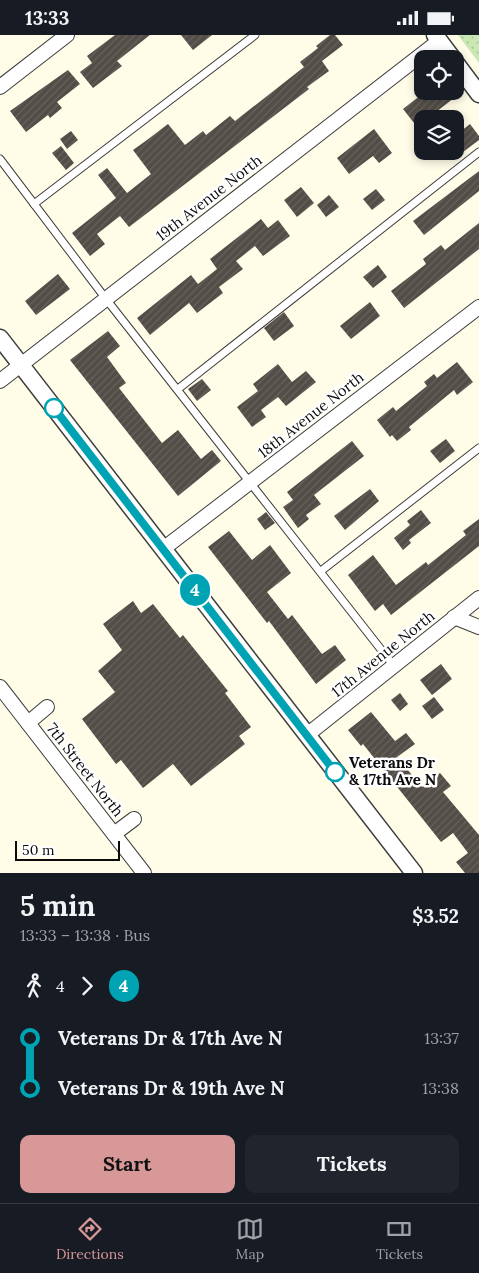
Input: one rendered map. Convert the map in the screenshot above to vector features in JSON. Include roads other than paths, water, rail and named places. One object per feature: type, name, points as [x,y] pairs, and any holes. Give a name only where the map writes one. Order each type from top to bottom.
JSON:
[{"type":"street","points":[[0,87],[67,35]]},
{"type":"street","points":[[437,38],[446,50]]},
{"type":"street","name":"19th Avenue North","points":[[0,381],[437,38]]},
{"type":"street","points":[[464,74],[479,94]]},
{"type":"street","name":"18th Avenue North","points":[[163,549],[479,307]]},
{"type":"street","points":[[0,338],[414,873]]},
{"type":"street","name":"17th Avenue North","points":[[307,735],[479,598]]},
{"type":"street","points":[[454,617],[479,627]]},
{"type":"street","name":"7th Street North","points":[[0,687],[144,873]]},
{"type":"street","points":[[28,723],[47,707]]},
{"type":"street","points":[[114,834],[134,819]]},
{"type":"lane","points":[[34,204],[255,35]]},
{"type":"lane","points":[[178,389],[479,152]]},
{"type":"lane","points":[[0,159],[106,299],[394,666]]},
{"type":"lane","points":[[321,571],[479,448]]},
{"type":"place","name":"Veterans Dr & 17th Ave N","points":[[335,772]]}]
